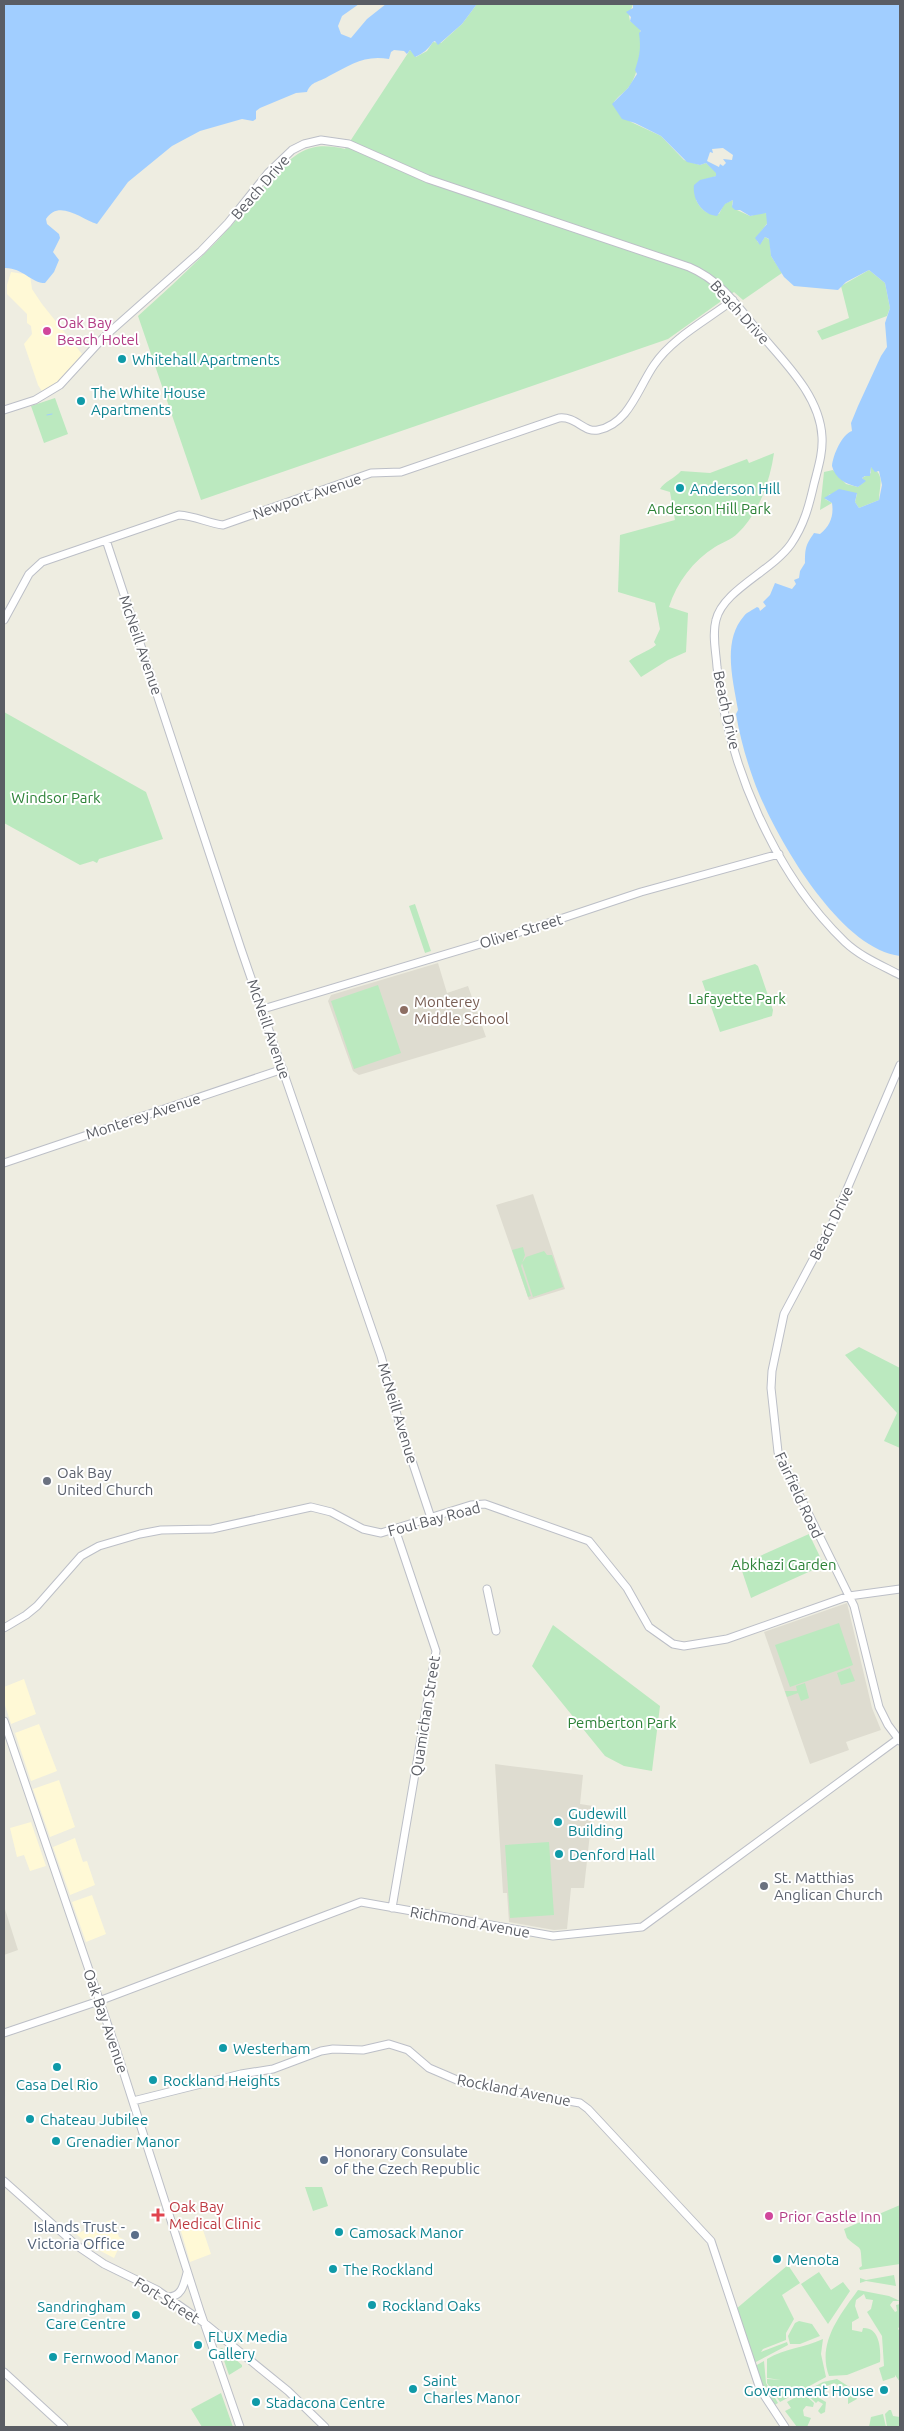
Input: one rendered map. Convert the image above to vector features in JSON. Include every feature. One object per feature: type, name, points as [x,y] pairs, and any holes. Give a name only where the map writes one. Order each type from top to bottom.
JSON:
[{"type":"street","name":"Beach Drive","points":[[4,410],[34,400],[60,385],[104,337],[214,237],[285,156],[304,144],[321,140],[349,144],[428,179],[689,267],[713,280],[733,300],[805,391],[816,411],[822,436],[820,458],[810,500],[798,532],[777,560],[729,598],[717,616],[714,627],[719,686],[746,787],[779,854],[805,896],[846,943],[862,956],[900,975]]},
{"type":"street","name":"Newport Avenue","points":[[4,620],[34,568],[42,562],[179,515],[192,516],[209,523],[223,525],[371,474],[401,472],[559,418],[575,420],[589,430],[600,430],[616,420],[628,409],[652,367],[665,351],[733,300]]},
{"type":"street","name":"McNeill Avenue","points":[[106,540],[283,1070],[381,1356],[399,1422],[431,1518]]},
{"type":"street","name":"Oliver Street","points":[[263,1009],[530,929],[642,892],[779,854]]},
{"type":"street","name":"Beach Drive","points":[[771,1382],[784,1314],[833,1222],[900,1066]]},
{"type":"street","name":"Monterey Avenue","points":[[4,1163],[283,1070]]},
{"type":"street","name":"Fairfield Road","points":[[771,1382],[778,1452],[849,1596],[856,1613],[879,1707],[888,1725],[899,1740]]},
{"type":"street","name":"Foul Bay Road","points":[[4,1628],[37,1606],[81,1556],[99,1546],[161,1530],[212,1529],[311,1507],[331,1512],[349,1523],[371,1532],[381,1533],[471,1505],[485,1504],[589,1541],[627,1588],[649,1627],[673,1644],[699,1644],[732,1638],[849,1596],[900,1589]]},
{"type":"street","name":"Quamichan Street","points":[[392,1908],[436,1651],[396,1529]]},
{"type":"street","points":[[487,1589],[496,1631]]},
{"type":"street","name":"Oak Bay Avenue","points":[[4,1721],[133,2102],[203,2322],[240,2427]]},
{"type":"street","name":"Richmond Avenue","points":[[4,2033],[99,2001],[361,1902],[553,1936],[642,1927],[899,1740]]},
{"type":"street","name":"Rockland Avenue","points":[[133,2102],[241,2074],[273,2069],[321,2051],[333,2049],[363,2050],[389,2044],[408,2050],[429,2068],[464,2083],[580,2103],[588,2109],[711,2241],[760,2389],[785,2427]]},
{"type":"street","name":"Fort Street","points":[[4,2181],[82,2250],[104,2264],[168,2297],[203,2322],[288,2391],[325,2427]]},
{"type":"street","points":[[168,2297],[173,2297],[181,2292],[187,2273]]},
{"type":"street","points":[[4,2372],[64,2427]]},
{"type":"shaded area","name":"Oak Bay Beach Hotel","points":[[11,272],[30,275],[32,289],[82,354],[59,382],[43,393],[38,385],[24,344],[32,334],[31,326],[27,323],[27,314],[7,294],[7,285]]},
{"type":"shaded area","name":"Monterey Middle School","points":[[438,963],[447,993],[468,986],[486,1037],[359,1075],[353,1071],[328,1001],[331,995]]},
{"type":"shaded area","points":[[533,1194],[565,1289],[529,1300],[496,1205]]},
{"type":"shaded area","points":[[847,1603],[872,1708],[881,1730],[846,1742],[849,1750],[810,1764],[764,1632]]},
{"type":"shaded area","points":[[24,1679],[36,1714],[11,1724],[4,1702],[4,1687]]},
{"type":"shaded area","points":[[39,1724],[57,1771],[31,1781],[15,1733]]},
{"type":"shaded area","points":[[495,1764],[583,1775],[580,1804],[593,1806],[584,1888],[571,1888],[567,1929],[554,1930],[509,1922],[507,1893],[503,1893]]},
{"type":"shaded area","points":[[59,1780],[75,1827],[50,1837],[33,1789]]},
{"type":"shaded area","points":[[31,1822],[46,1866],[30,1871],[24,1855],[17,1857],[10,1828]]},
{"type":"shaded area","points":[[75,1838],[83,1862],[87,1861],[95,1885],[70,1895],[53,1847]]},
{"type":"shaded area","points":[[92,1895],[106,1934],[86,1942],[72,1902]]},
{"type":"shaded area","points":[[4,1906],[18,1950],[4,1955]]},
{"type":"shaded area","points":[[113,2219],[119,2237],[123,2239],[114,2258],[91,2246],[76,2234]]},
{"type":"shaded area","points":[[201,2224],[211,2254],[190,2262],[181,2231]]},
{"type":"green space","points":[[477,4],[633,4],[629,16],[630,21],[640,28],[639,59],[632,83],[614,102],[631,122],[661,136],[684,160],[700,165],[706,163],[716,172],[716,176],[698,184],[696,200],[705,212],[719,214],[724,204],[733,200],[732,205],[737,210],[750,216],[764,212],[767,214],[768,222],[758,236],[757,241],[760,244],[765,237],[770,240],[771,256],[782,273],[743,300],[734,292],[668,339],[201,500],[138,316],[209,249],[287,162],[301,152],[313,147],[325,146],[345,149],[410,50],[416,57],[427,51],[433,42],[441,43],[462,24]]},
{"type":"green space","points":[[869,270],[885,283],[890,308],[887,316],[822,340],[817,331],[849,318],[841,286]]},
{"type":"green space","points":[[55,398],[68,434],[44,443],[31,406]]},
{"type":"green space","name":"Anderson Hill Park","points":[[774,453],[770,474],[758,506],[752,516],[735,535],[715,547],[693,566],[681,581],[672,598],[669,607],[688,613],[686,652],[668,660],[641,677],[629,661],[656,645],[654,642],[660,629],[655,603],[618,592],[620,535],[675,520],[670,492],[660,489],[681,471],[710,473],[747,459],[749,463]]},
{"type":"green space","points":[[871,467],[876,470],[880,477],[879,500],[859,508],[855,502],[857,494],[830,494],[825,499],[832,503],[820,510],[824,472],[833,470],[846,484],[858,487],[865,481],[862,478],[871,473]]},
{"type":"green space","name":"Windsor Park","points":[[4,712],[146,792],[163,839],[99,859],[97,863],[93,861],[80,865],[4,823]]},
{"type":"green space","points":[[415,904],[431,951],[425,953],[409,906]]},
{"type":"green space","name":"Lafayette Park","points":[[755,964],[758,966],[773,1010],[772,1016],[720,1032],[702,981]]},
{"type":"green space","points":[[378,985],[401,1053],[354,1069],[331,1001]]},
{"type":"green space","points":[[523,1247],[525,1255],[521,1266],[531,1296],[528,1297],[512,1250]]},
{"type":"green space","points":[[544,1251],[547,1255],[552,1255],[563,1287],[533,1297],[522,1263],[526,1257]]},
{"type":"green space","points":[[859,1347],[900,1368],[900,1448],[884,1441],[897,1413],[845,1355]]},
{"type":"green space","name":"Abkhazi Garden","points":[[809,1534],[824,1565],[751,1598],[740,1565]]},
{"type":"green space","points":[[839,1623],[853,1665],[790,1687],[775,1645]]},
{"type":"green space","name":"Pemberton Park","points":[[553,1625],[660,1706],[652,1771],[624,1766],[605,1756],[532,1666]]},
{"type":"green space","points":[[850,1668],[855,1681],[841,1685],[837,1673]]},
{"type":"green space","points":[[805,1683],[809,1698],[801,1701],[798,1693],[787,1697],[785,1691],[797,1691],[796,1686]]},
{"type":"green space","points":[[549,1842],[554,1915],[510,1918],[505,1845]]},
{"type":"green space","points":[[305,2187],[322,2187],[328,2206],[313,2211]]},
{"type":"green space","points":[[900,2205],[900,2264],[860,2270],[859,2268],[862,2266],[861,2251],[847,2238],[844,2229]]},
{"type":"green space","points":[[788,2265],[800,2283],[782,2295],[794,2319],[786,2333],[786,2340],[763,2349],[761,2352],[787,2342],[788,2345],[754,2363],[736,2309]]},
{"type":"green space","points":[[819,2272],[831,2290],[843,2282],[850,2291],[828,2324],[801,2284]]},
{"type":"green space","points":[[894,2275],[896,2286],[866,2281],[860,2283],[860,2278],[866,2280]]},
{"type":"green space","points":[[858,2290],[889,2296],[900,2301],[893,2301],[890,2305],[895,2312],[897,2311],[896,2305],[900,2304],[900,2325],[898,2329],[900,2331],[900,2382],[895,2375],[895,2377],[883,2381],[879,2368],[884,2366],[882,2336],[867,2312],[871,2309],[873,2300],[866,2299],[864,2294],[856,2300],[855,2306],[859,2318],[852,2322],[852,2330],[862,2332],[863,2328],[873,2331],[880,2346],[880,2362],[847,2375],[829,2376],[826,2364],[828,2342],[837,2320]]},
{"type":"green space","points":[[799,2321],[812,2324],[820,2336],[800,2344],[790,2344],[788,2336],[795,2323]]},
{"type":"green space","points":[[823,2339],[821,2354],[826,2377],[780,2402],[767,2383],[767,2379],[781,2380],[767,2378],[767,2359]]},
{"type":"green space","points":[[222,2348],[242,2365],[242,2367],[229,2375],[220,2349]]},
{"type":"green space","points":[[764,2361],[766,2383],[778,2403],[773,2406],[766,2395],[755,2366]]},
{"type":"green space","points":[[837,2379],[851,2388],[857,2399],[848,2404],[848,2397],[852,2394],[845,2387],[842,2393],[840,2386],[834,2383],[822,2388],[819,2398],[826,2402],[825,2412],[821,2414],[818,2411],[823,2404],[818,2401],[816,2403],[804,2392],[823,2382]]},
{"type":"green space","points":[[221,2393],[233,2427],[202,2427],[191,2409]]},
{"type":"green space","points":[[803,2393],[814,2403],[813,2407],[806,2406],[803,2410],[804,2416],[811,2418],[807,2427],[797,2427],[785,2411],[791,2408],[787,2402]]},
{"type":"green space","points":[[891,2410],[893,2416],[900,2417],[900,2427],[887,2427],[885,2414]]},
{"type":"green space","points":[[883,2414],[886,2427],[869,2427],[871,2417]]},
{"type":"water","points":[[4,4],[359,4],[342,16],[338,26],[341,34],[351,38],[367,19],[386,4],[477,4],[462,24],[438,45],[435,41],[433,42],[426,51],[415,57],[410,50],[407,54],[404,51],[394,50],[391,52],[389,59],[372,58],[358,62],[313,84],[307,92],[296,93],[260,108],[256,111],[256,119],[253,121],[242,119],[200,131],[172,146],[128,182],[97,224],[64,210],[51,213],[46,219],[47,224],[59,234],[60,238],[53,252],[59,260],[54,272],[45,283],[35,281],[16,270],[4,268]]},
{"type":"water","points":[[633,4],[900,4],[900,956],[877,949],[854,933],[831,911],[810,885],[792,856],[763,803],[748,764],[736,714],[738,710],[731,661],[733,637],[737,626],[744,616],[757,607],[760,611],[766,606],[763,602],[770,595],[775,583],[792,589],[796,584],[794,580],[799,578],[800,571],[805,563],[806,546],[809,540],[814,533],[820,534],[831,520],[832,503],[824,498],[839,489],[857,493],[855,502],[859,508],[879,500],[882,485],[879,471],[875,472],[871,467],[870,476],[862,478],[866,481],[858,487],[842,480],[833,471],[832,466],[839,446],[845,436],[852,431],[851,423],[858,406],[887,347],[885,323],[890,308],[885,283],[869,270],[846,282],[838,290],[794,286],[784,277],[771,256],[769,239],[765,237],[760,245],[755,238],[767,224],[766,213],[750,216],[740,210],[735,210],[732,207],[733,200],[725,204],[717,216],[707,213],[699,205],[696,201],[694,185],[700,180],[716,176],[716,173],[706,163],[700,165],[687,162],[661,136],[635,123],[622,119],[612,104],[628,88],[637,74],[635,70],[639,56],[639,33],[641,31],[630,21],[631,17],[626,12],[633,8]],"holes":[[[723,148],[733,155],[732,160],[723,159],[726,163],[723,166],[720,164],[719,167],[707,161],[710,152],[713,153],[712,149]]]},
{"type":"waterway","points":[[47,415],[52,414]]},
{"type":"place","name":"Oak Bay Beach Hotel","points":[[47,331]]},
{"type":"place","name":"Whitehall Apartments","points":[[122,359]]},
{"type":"place","name":"The White House Apartments","points":[[81,401]]},
{"type":"place","name":"Anderson Hill","points":[[680,488]]},
{"type":"place","name":"Monterey Middle School","points":[[404,1010]]},
{"type":"place","name":"Oak Bay United Church","points":[[47,1481]]},
{"type":"place","name":"Gudewill Building","points":[[558,1822]]},
{"type":"place","name":"Denford Hall","points":[[559,1854]]},
{"type":"place","name":"St. Matthias Anglican Church","points":[[764,1886]]},
{"type":"place","name":"Westerham","points":[[223,2048]]},
{"type":"place","name":"Casa Del Rio","points":[[57,2067]]},
{"type":"place","name":"Rockland Heights","points":[[153,2080]]},
{"type":"place","name":"Chateau Jubilee","points":[[30,2119]]},
{"type":"place","name":"Grenadier Manor","points":[[56,2141]]},
{"type":"place","name":"Honorary Consulate of the Czech Republic","points":[[324,2160]]},
{"type":"place","name":"Oak Bay Medical Clinic","points":[[158,2215]]},
{"type":"place","name":"Prior Castle Inn","points":[[769,2216]]},
{"type":"place","name":"Camosack Manor","points":[[339,2232]]},
{"type":"place","name":"Islands Trust - Victoria Office","points":[[135,2235]]},
{"type":"place","name":"Menota","points":[[777,2259]]},
{"type":"place","name":"The Rockland","points":[[333,2269]]},
{"type":"place","name":"Rockland Oaks","points":[[372,2305]]},
{"type":"place","name":"Sandringham Care Centre","points":[[136,2315]]},
{"type":"place","name":"FLUX Media Gallery","points":[[198,2345]]},
{"type":"place","name":"Fernwood Manor","points":[[53,2357]]},
{"type":"place","name":"Saint Charles Manor","points":[[413,2389]]},
{"type":"place","name":"Government House","points":[[884,2390]]},
{"type":"place","name":"Stadacona Centre","points":[[256,2402]]}]
